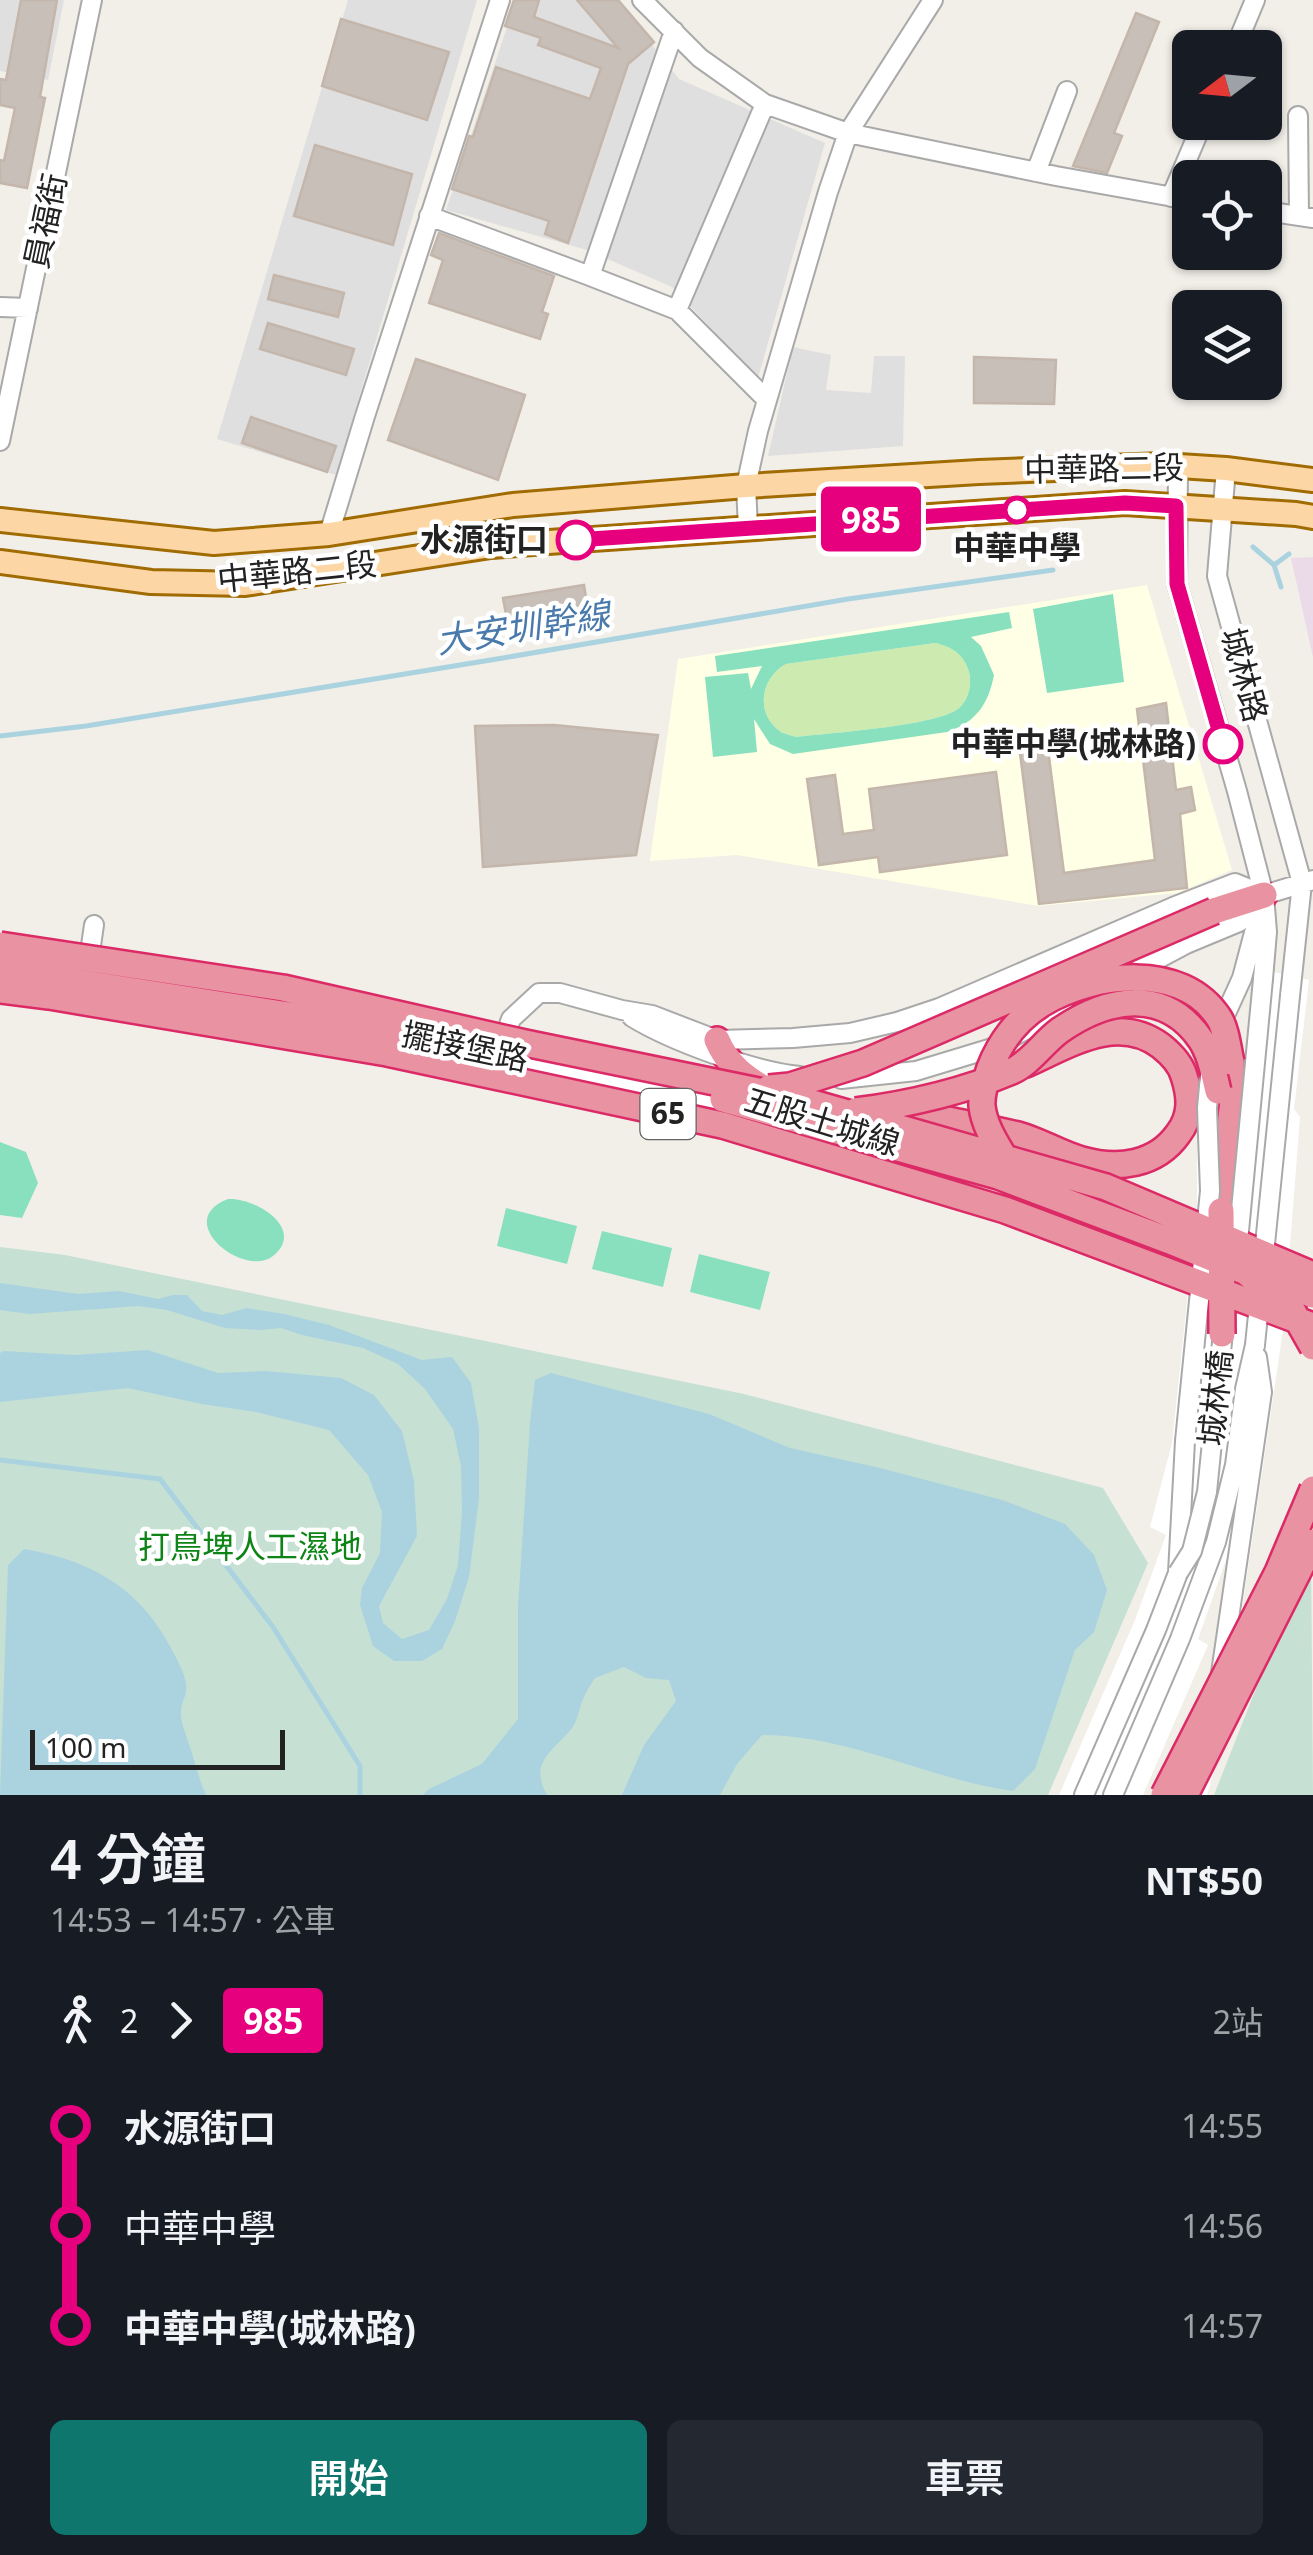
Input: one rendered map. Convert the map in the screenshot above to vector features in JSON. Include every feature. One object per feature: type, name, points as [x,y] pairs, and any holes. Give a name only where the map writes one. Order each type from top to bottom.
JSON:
[{"type":"highway","points":[[683,1092],[733,1093],[790,1086],[863,1064],[1214,911],[1264,895]]},
{"type":"highway","points":[[0,960],[441,1039],[755,1109],[837,1113],[905,1105],[1017,1068],[1099,1032],[1127,1031],[1146,1036],[1166,1050],[1182,1070],[1190,1092],[1189,1112],[1169,1147],[1140,1162],[1113,1165],[1082,1160],[1024,1137],[929,1116],[770,1093],[738,1073],[720,1048]]},
{"type":"highway","name":"五股土城線","points":[[0,960],[283,988],[802,1100],[1106,1188],[1313,1275]]},
{"type":"highway","points":[[1221,1210],[1233,1100],[1231,1062],[1221,1020],[1202,999],[1181,986],[1152,980],[1100,980],[1040,1004],[1020,1020],[993,1060],[982,1106],[990,1134],[1009,1166],[1040,1185],[1172,1233],[1313,1295]]},
{"type":"highway","name":"五股土城線","points":[[0,990],[386,1052],[722,1126],[1004,1210],[1313,1326]]},
{"type":"highway","points":[[1017,1068],[1060,1031],[1106,1006],[1136,1002],[1155,1005],[1178,1016],[1202,1041],[1218,1091],[1222,1334]]},
{"type":"highway","points":[[526,1043],[998,1176],[1170,1240],[1246,1272],[1292,1310],[1313,1347]]},
{"type":"highway","points":[[1164,1795],[1278,1572],[1313,1489]]},
{"type":"highway","points":[[1185,1795],[1313,1542]]},
{"type":"main road","name":"中華路二段","points":[[0,520],[214,544],[329,534],[513,505],[979,472],[1144,465],[1226,469],[1313,480]]},
{"type":"main road","name":"中華路二段","points":[[0,562],[151,582],[244,584],[491,546],[1125,503],[1313,517]]},
{"type":"street","name":"員福街","points":[[0,442],[92,0]]},
{"type":"street","points":[[329,534],[500,0]]},
{"type":"street","points":[[642,0],[700,58],[764,104],[848,133],[1172,197]]},
{"type":"street","points":[[748,528],[746,486],[767,400],[848,133],[933,0]]},
{"type":"street","points":[[1242,30],[1255,0]]},
{"type":"street","points":[[590,276],[674,30]]},
{"type":"street","points":[[1036,172],[1067,91]]},
{"type":"street","points":[[677,310],[764,104]]},
{"type":"street","points":[[1298,116],[1306,217]]},
{"type":"street","points":[[430,216],[677,310],[767,400]]},
{"type":"street","points":[[0,307],[28,308]]},
{"type":"street","name":"城林路","points":[[1178,466],[1177,584],[1264,895],[1267,932],[1263,979]]},
{"type":"street","name":"城林路","points":[[1226,469],[1217,576],[1308,882],[1290,996]]},
{"type":"street","points":[[500,1053],[511,1018],[539,993],[560,993],[622,1010],[650,1028],[720,1048],[776,1074],[833,1080],[916,1071],[992,1048],[1186,944],[1239,922],[1264,895],[1308,882]]},
{"type":"street","points":[[720,1048],[850,1032],[897,1022],[1234,884],[1264,895]]},
{"type":"street","points":[[1227,1011],[1242,978],[1264,895]]},
{"type":"street","points":[[87,976],[94,925]]},
{"type":"street","name":"擺接堡路","points":[[0,960],[323,1016],[500,1053],[923,1159],[986,1166],[1140,1201],[1313,1261]]},
{"type":"street","name":"城林橋","points":[[1084,1795],[1178,1572],[1192,1550],[1207,1492],[1222,1334],[1238,1251],[1263,979]]},
{"type":"street","name":"城林橋","points":[[1113,1795],[1180,1639],[1216,1542],[1235,1464],[1255,1344],[1290,996]]},
{"type":"street","points":[[1178,1572],[1185,1442],[1210,1190],[1210,1070]]},
{"type":"street","points":[[1194,1795],[1213,1735],[1262,1392],[1255,1344]]},
{"type":"shaded area","points":[[0,0],[64,0],[48,80],[0,71]]},
{"type":"shaded area","points":[[348,0],[477,0],[336,475],[217,439]]},
{"type":"shaded area","points":[[516,0],[617,0],[679,79],[825,143],[758,378],[672,287],[587,250],[446,210]]},
{"type":"shaded area","points":[[793,347],[831,355],[826,390],[871,393],[874,356],[905,356],[903,446],[768,456]]},
{"type":"shaded area","points":[[1313,557],[1313,657],[1291,558]]},
{"type":"shaded area","points":[[1147,585],[1232,870],[1177,893],[1038,906],[737,855],[650,861],[678,659]]},
{"type":"green space","points":[[1113,594],[1124,682],[1047,693],[1033,609]]},
{"type":"green space","points":[[1009,612],[1012,628],[971,637],[981,646],[994,675],[984,704],[966,723],[947,732],[793,754],[770,744],[754,719],[757,752],[713,757],[705,677],[748,673],[751,689],[762,666],[717,672],[715,656]],"holes":[[[935,643],[961,656],[970,677],[965,700],[948,714],[907,724],[796,737],[781,732],[767,716],[766,686],[786,664]]]},
{"type":"green space","points":[[935,643],[961,656],[970,677],[965,700],[948,714],[908,724],[796,737],[781,732],[767,716],[766,686],[786,664]]},
{"type":"green space","points":[[0,1142],[26,1152],[38,1183],[22,1218],[0,1215]]},
{"type":"green space","points":[[228,1199],[251,1203],[281,1225],[282,1245],[273,1256],[260,1261],[246,1260],[218,1244],[207,1220],[212,1209]]},
{"type":"green space","points":[[506,1208],[577,1226],[567,1264],[497,1246]]},
{"type":"green space","points":[[602,1231],[672,1248],[663,1287],[592,1269]]},
{"type":"green space","name":"打鳥埤人工濕地","points":[[0,1247],[65,1255],[744,1394],[1103,1488],[1148,1563],[1048,1795],[0,1795]]},
{"type":"green space","points":[[699,1254],[770,1272],[760,1310],[690,1292]]},
{"type":"green space","points":[[1311,1549],[1313,1795],[1214,1795]]},
{"type":"water","points":[[0,1283],[78,1294],[119,1291],[158,1299],[187,1295],[202,1311],[222,1315],[247,1308],[284,1314],[329,1325],[422,1360],[452,1357],[471,1383],[479,1428],[479,1498],[469,1577],[442,1649],[422,1661],[394,1661],[373,1646],[360,1605],[362,1588],[380,1553],[382,1512],[368,1475],[329,1430],[128,1388],[0,1402],[0,1353],[4,1351],[74,1355],[148,1350],[218,1373],[265,1371],[341,1378],[374,1395],[402,1431],[414,1481],[417,1536],[379,1606],[383,1623],[402,1639],[429,1630],[447,1599],[458,1565],[462,1512],[461,1466],[453,1429],[425,1389],[398,1364],[363,1348],[281,1328],[225,1328],[167,1310],[139,1306],[29,1314],[0,1310]]},
{"type":"water","points":[[551,1373],[709,1414],[790,1448],[1002,1500],[1065,1524],[1094,1555],[1107,1590],[1094,1632],[1075,1650],[1035,1769],[1013,1791],[826,1742],[762,1735],[737,1764],[720,1795],[622,1795],[644,1745],[676,1701],[669,1680],[646,1678],[624,1667],[595,1678],[574,1725],[546,1757],[540,1773],[547,1795],[423,1795],[482,1764],[518,1719],[518,1606],[530,1423],[535,1380]]},
{"type":"water","points":[[24,1549],[91,1569],[144,1608],[185,1679],[182,1722],[206,1795],[0,1795],[8,1565]]},
{"type":"pier","points":[[1240,964],[1309,980],[1294,1109],[1300,1117],[1284,1323],[1223,1739],[1207,1795],[1181,1795],[1205,1731],[1231,1546],[1198,1639],[1208,1645],[1143,1795],[1059,1795],[1135,1620],[1166,1535],[1150,1527],[1172,1443],[1197,1208],[1197,1056]],"holes":[[[1251,983],[1255,983],[1244,1092],[1216,1185],[1211,1086],[1218,1055]]]},
{"type":"building","points":[[21,0],[57,0],[40,97],[45,98],[27,188],[0,183],[0,160],[4,161],[15,108],[0,105],[0,79],[6,80]]},
{"type":"building","points":[[514,0],[539,0],[534,17],[618,48],[577,0],[618,0],[654,42],[628,64],[568,243],[545,234],[549,221],[452,189],[496,67],[590,99],[601,68],[538,45],[541,38],[505,26]]},
{"type":"building","points":[[1136,13],[1159,22],[1114,133],[1122,136],[1107,173],[1073,166]]},
{"type":"building","points":[[341,19],[449,52],[427,120],[322,86]]},
{"type":"building","points":[[315,145],[412,174],[393,245],[294,216]]},
{"type":"building","points":[[439,233],[554,276],[542,312],[548,314],[540,339],[429,303],[443,260],[431,255]]},
{"type":"building","points":[[274,275],[344,293],[338,317],[268,299]]},
{"type":"building","points":[[268,323],[354,349],[346,375],[260,349]]},
{"type":"building","points":[[974,357],[1056,360],[1054,404],[974,403]]},
{"type":"building","points":[[416,359],[525,395],[498,480],[388,440]]},
{"type":"building","points":[[251,417],[336,446],[327,472],[242,443]]},
{"type":"building","points":[[584,585],[590,623],[510,636],[503,598]]},
{"type":"building","points":[[1166,703],[1176,790],[1191,787],[1195,810],[1180,814],[1187,888],[1039,904],[1018,737],[1046,734],[1064,873],[1155,860],[1137,709]]},
{"type":"building","points":[[554,725],[658,735],[636,855],[483,867],[475,726]]},
{"type":"building","points":[[996,772],[1007,855],[880,872],[878,857],[819,865],[807,779],[835,775],[843,834],[874,830],[869,789]]},
{"type":"waterway","name":"大安圳幹線","points":[[1253,547],[1274,565],[1281,587]]},
{"type":"waterway","points":[[1274,565],[1289,554]]},
{"type":"waterway","name":"大安圳幹線","points":[[0,736],[86,726],[848,599],[1053,570]]},
{"type":"waterway","points":[[0,1460],[160,1479],[273,1627],[360,1766],[360,1795]]},
{"type":"bus line","name":"985","points":[[576,540],[1125,503],[1176,506],[1177,584],[1223,744]]},
{"type":"place","name":"中華中學","points":[[1017,510]]},
{"type":"place","name":"水源街口","points":[[576,540]]},
{"type":"place","name":"中華中學(城林路)","points":[[1223,744]]}]
